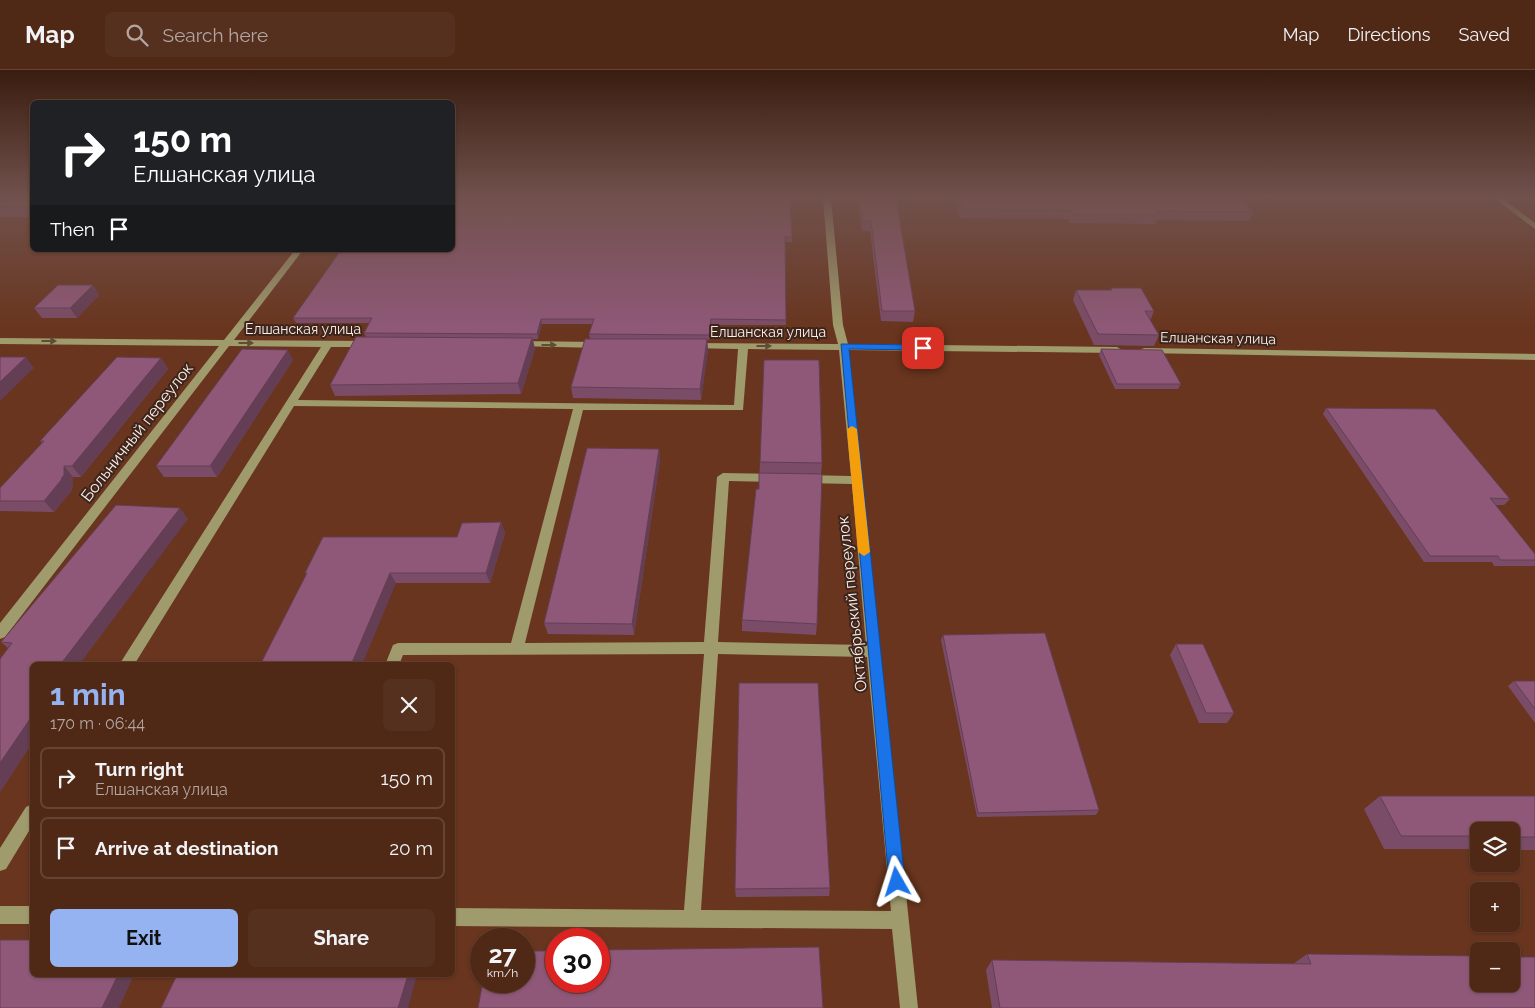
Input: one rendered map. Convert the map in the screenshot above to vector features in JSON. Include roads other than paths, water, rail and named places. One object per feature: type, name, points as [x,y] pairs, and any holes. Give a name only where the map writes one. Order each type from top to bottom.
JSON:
[{"type":"street","name":"Октябрьский переулок","points":[[831,242],[838,325],[844,346],[909,1008]]},
{"type":"street","name":"Больничный переулок","points":[[1,630],[297,252]]},
{"type":"street","name":"Елшанская улица","points":[[0,341],[377,344]]},
{"type":"street","points":[[128,662],[328,343]]},
{"type":"street","points":[[506,344],[614,345]]},
{"type":"street","name":"Елшанская улица","points":[[684,345],[1535,357]]},
{"type":"street","points":[[292,403],[739,408],[743,346]]},
{"type":"street","points":[[516,649],[579,406]]},
{"type":"street","points":[[692,919],[723,477],[857,480]]},
{"type":"street","points":[[393,662],[398,649],[711,648],[874,651]]},
{"type":"street","points":[[0,863],[30,815]]},
{"type":"street","points":[[0,915],[30,915]]},
{"type":"street","points":[[455,918],[900,920]]}]
